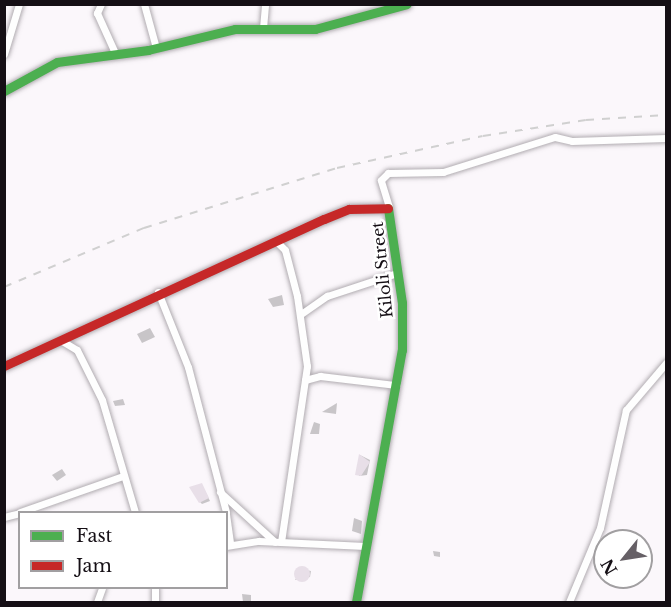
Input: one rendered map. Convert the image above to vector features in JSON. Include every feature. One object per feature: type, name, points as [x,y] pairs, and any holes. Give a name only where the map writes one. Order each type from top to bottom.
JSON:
[{"type":"street","points":[[4,54],[19,4]]},
{"type":"street","points":[[101,4],[96,12],[116,55]]},
{"type":"street","points":[[144,4],[156,48]]},
{"type":"street","points":[[263,28],[265,4]]},
{"type":"street","points":[[4,91],[48,65],[156,48],[210,33],[263,28],[315,29],[407,4]]},
{"type":"street","points":[[389,207],[381,180],[388,173],[443,172],[551,137],[666,138]]},
{"type":"street","name":"Kiloli Street","points":[[4,366],[62,341],[158,292],[349,209],[389,207],[403,334],[396,385],[356,603]]},
{"type":"street","points":[[277,242],[285,250],[301,314],[304,380],[278,542]]},
{"type":"street","points":[[301,314],[327,296],[397,273]]},
{"type":"street","points":[[158,292],[188,367],[225,511]]},
{"type":"street","points":[[62,341],[77,350],[102,400],[134,511]]},
{"type":"street","points":[[569,603],[600,528],[626,410],[666,363]]},
{"type":"street","points":[[304,380],[320,376],[396,385]]},
{"type":"street","points":[[26,511],[123,476]]},
{"type":"street","points":[[220,492],[278,542]]},
{"type":"street","points":[[228,545],[278,542],[365,546]]},
{"type":"building","points":[[359,454],[370,462],[361,476],[355,475]]},
{"type":"building","points":[[202,483],[209,498],[199,503],[189,487]]},
{"type":"building","points":[[302,566],[310,574],[302,582],[294,574]]},
{"type":"railway","points":[[4,287],[144,228],[337,168],[483,136],[586,120],[666,115]]},
{"type":"traffic: fast","points":[[4,91],[57,62],[148,50],[235,29],[315,29],[407,4]]},
{"type":"traffic: fast","points":[[356,602],[402,350],[402,303],[388,208]]},
{"type":"traffic: jam","points":[[4,366],[324,219],[349,209],[388,208]]}]
